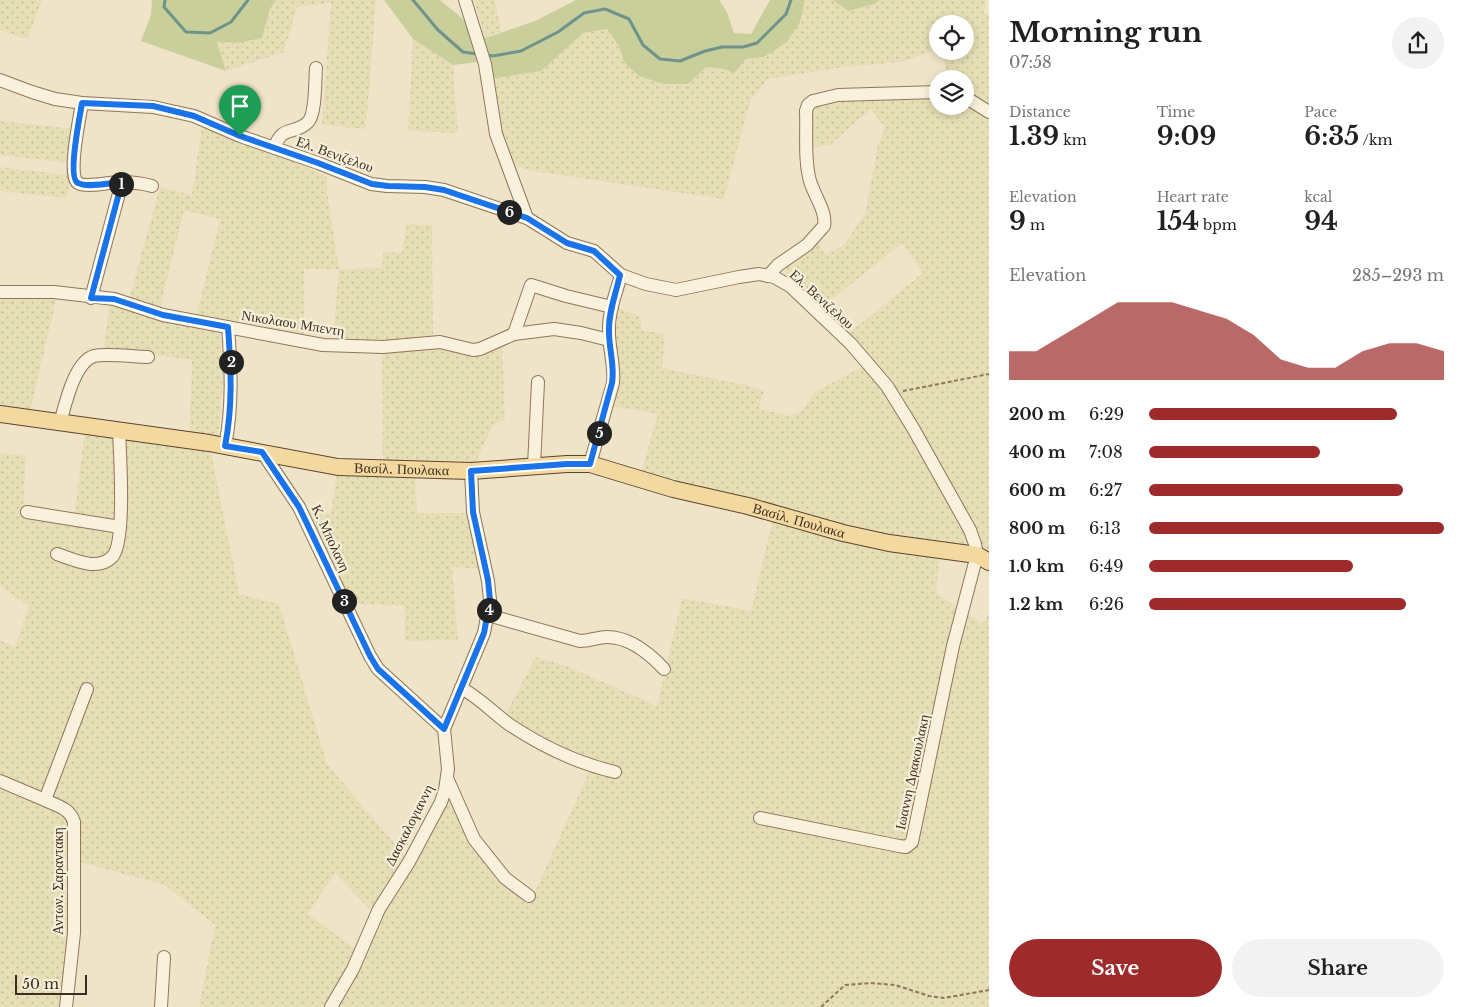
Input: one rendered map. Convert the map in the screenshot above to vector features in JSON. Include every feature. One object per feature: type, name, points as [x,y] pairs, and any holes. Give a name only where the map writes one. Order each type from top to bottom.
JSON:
[{"type":"main road","name":"Βασίλ. Πουλακα","points":[[0,414],[225,446],[338,467],[471,471],[590,464],[673,489],[748,506],[843,533],[983,559]]},
{"type":"street","points":[[465,0],[485,64],[496,134],[527,218]]},
{"type":"street","points":[[275,148],[279,137],[303,126],[310,118],[313,110],[316,68]]},
{"type":"street","name":"Ελ. Βενιζελου","points":[[0,80],[55,99],[82,103],[153,106],[194,116],[240,136],[372,184],[444,190],[527,218],[567,243],[594,251],[620,275],[646,284],[676,290],[759,274],[774,277],[797,293],[850,344],[892,394],[970,530],[983,559]]},
{"type":"street","points":[[768,276],[778,264],[807,245],[824,226],[824,217],[810,180],[807,157],[806,111],[808,105],[813,101],[838,95],[929,92]]},
{"type":"street","points":[[82,103],[74,163],[74,179],[76,182],[85,185],[122,182],[152,186]]},
{"type":"street","points":[[974,103],[989,112]]},
{"type":"street","points":[[91,298],[122,182]]},
{"type":"street","points":[[590,464],[614,373],[608,331],[620,275]]},
{"type":"street","points":[[514,334],[531,285],[566,296],[612,306]]},
{"type":"street","name":"Νικολαου Μπεντη","points":[[0,292],[54,292],[91,298],[114,299],[163,315],[323,345],[383,347],[440,342],[473,350],[480,349],[514,334],[554,329],[609,340]]},
{"type":"street","points":[[225,446],[230,418],[231,393],[228,327]]},
{"type":"street","points":[[60,423],[70,390],[80,368],[89,358],[98,355],[148,357]]},
{"type":"street","points":[[534,466],[538,382]]},
{"type":"street","points":[[56,554],[85,564],[107,561],[116,552],[120,527],[120,431]]},
{"type":"street","name":"Κ. Μπολανη","points":[[262,452],[299,507],[378,669],[444,729]]},
{"type":"street","name":"Δασκαλογιαννη","points":[[331,1007],[353,969],[379,910],[409,862],[441,802],[448,769],[444,729],[484,633],[490,600],[488,580],[473,512],[471,471]]},
{"type":"street","points":[[27,512],[120,527]]},
{"type":"street","name":"Ιωαννη Δρακουλακη","points":[[760,818],[899,846],[906,846],[912,842],[953,646],[983,559]]},
{"type":"street","points":[[488,615],[580,641],[613,637],[642,650],[664,669]]},
{"type":"street","points":[[461,688],[470,692],[509,724],[558,753],[615,772]]},
{"type":"street","points":[[45,800],[87,689]]},
{"type":"street","points":[[447,778],[474,839],[505,878],[529,896]]},
{"type":"street","name":"Αντων. Σαραντακη","points":[[0,781],[45,800],[68,811],[72,815],[74,822],[74,933],[66,1007]]},
{"type":"street","points":[[161,1007],[164,957]]},
{"type":"path","points":[[892,394],[989,374]]},
{"type":"path","points":[[821,1007],[845,985],[870,983],[894,985],[929,996],[944,998],[989,990]]},
{"type":"shaded area","points":[[0,0],[42,0],[28,37],[23,38],[0,30]]},
{"type":"shaded area","points":[[276,0],[376,0],[366,129],[322,125],[331,3],[297,7],[284,52],[226,71],[217,42],[238,43],[262,38],[270,9]]},
{"type":"shaded area","points":[[474,0],[495,0],[501,32],[485,38]]},
{"type":"shaded area","points":[[805,0],[833,0],[848,10],[874,4],[880,0],[986,0],[984,13],[989,14],[989,562],[940,551],[936,593],[982,624],[989,614],[989,1007],[199,1007],[215,925],[165,885],[62,857],[73,953],[66,1007],[0,1007],[0,640],[15,647],[29,606],[0,586],[0,453],[26,456],[23,508],[74,520],[85,428],[209,443],[239,594],[279,604],[327,764],[409,861],[445,790],[474,839],[531,901],[591,767],[503,719],[536,657],[569,667],[657,706],[682,598],[751,611],[774,514],[639,479],[658,414],[606,405],[619,372],[615,330],[618,308],[640,317],[642,330],[665,334],[662,368],[764,390],[759,408],[788,416],[802,411],[816,391],[868,364],[847,335],[923,273],[902,243],[821,308],[781,269],[817,242],[826,255],[844,245],[865,214],[878,145],[885,128],[871,109],[830,145],[811,148],[809,109],[842,102],[929,98],[929,115],[974,115],[974,70],[947,70],[944,60],[974,60],[974,15],[929,15],[929,52],[902,62],[844,67],[768,79],[750,101],[724,199],[527,170],[514,165],[484,80],[541,71],[583,33],[607,29],[619,46],[624,62],[724,69],[746,59],[764,57],[800,22]],"holes":[[[335,873],[373,913],[361,953],[308,914]]]},
{"type":"shaded area","points":[[413,39],[453,65],[458,133],[408,131]]},
{"type":"shaded area","points":[[0,121],[73,129],[70,163],[0,155]]},
{"type":"shaded area","points":[[202,126],[276,153],[327,177],[327,191],[339,269],[304,269],[304,341],[269,334],[268,327],[197,314],[220,219],[184,210],[157,319],[220,333],[223,379],[218,437],[190,435],[192,360],[104,348],[111,296],[129,299],[160,187],[192,195]]},
{"type":"shaded area","points":[[0,167],[66,175],[71,178],[66,198],[0,191]]},
{"type":"shaded area","points":[[407,224],[432,225],[433,339],[473,356],[502,345],[505,420],[494,423],[475,463],[383,461],[382,341],[333,337],[339,269],[382,268],[383,252],[402,253]]},
{"type":"shaded area","points":[[0,294],[57,296],[30,411],[0,409]]},
{"type":"shaded area","points":[[338,467],[415,470],[417,513],[470,513],[481,569],[452,567],[458,640],[405,641],[404,606],[345,603],[299,507],[331,514]]},
{"type":"green space","points":[[152,0],[276,0],[270,9],[262,38],[238,43],[217,42],[226,71],[141,41],[151,15]]},
{"type":"green space","points":[[384,0],[440,0],[486,38],[535,21],[576,0],[719,0],[727,12],[734,33],[751,34],[770,0],[805,0],[800,22],[787,42],[764,57],[746,59],[734,73],[724,69],[706,67],[688,84],[664,84],[639,76],[624,62],[619,46],[607,29],[583,33],[541,71],[484,80],[478,62],[453,65],[413,39]]},
{"type":"green space","points":[[833,0],[880,0],[874,4],[848,11]]},
{"type":"waterway","points":[[165,0],[164,7],[186,32],[210,33],[231,22],[248,0]]},
{"type":"waterway","points":[[413,0],[438,30],[463,52],[477,54]]},
{"type":"waterway","points":[[486,55],[493,56],[521,51],[558,32],[584,13],[605,9],[629,19],[643,45],[660,59],[680,61],[705,51],[722,47],[743,47],[757,43],[786,14],[791,0]]},
{"type":"route","points":[[82,103],[153,106],[194,116],[240,136],[372,184],[444,190],[527,218],[567,243],[594,251],[620,275],[608,331],[614,373],[590,464],[471,471],[473,512],[488,580],[490,600],[484,633],[444,729],[378,669],[362,640],[299,507],[262,452],[225,446],[230,418],[231,393],[228,327],[163,315],[114,299],[91,298],[122,182],[85,185],[76,182],[74,179],[77,131],[82,103]]}]
